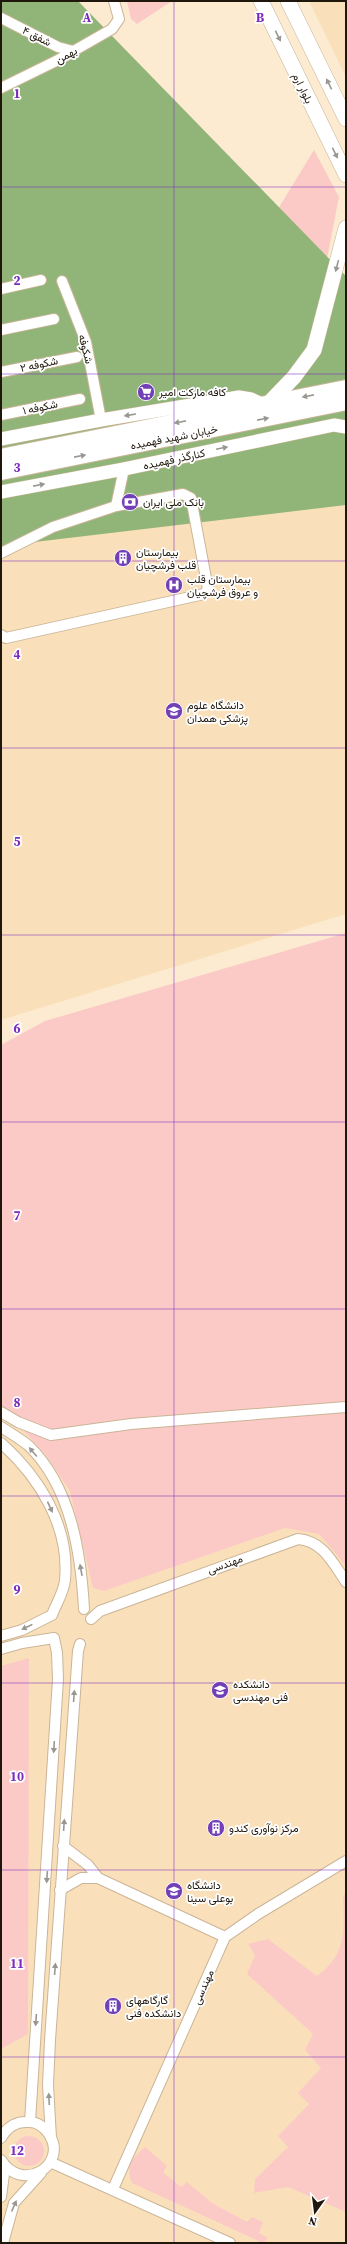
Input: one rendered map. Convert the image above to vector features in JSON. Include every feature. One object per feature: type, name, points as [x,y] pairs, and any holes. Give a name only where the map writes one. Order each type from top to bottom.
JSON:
[{"type":"main road","name":"بلوار ارم","points":[[261,1],[346,175]]},
{"type":"main road","points":[[288,1],[346,119]]},
{"type":"main road","points":[[267,404],[294,376],[314,350],[346,228]]},
{"type":"main road","name":"خیابان شهید فهمیده","points":[[1,457],[346,388]]},
{"type":"main road","name":"خیابان شهید فهمیده","points":[[1,472],[346,402]]},
{"type":"street","name":"بهمن","points":[[1,88],[112,29],[119,19],[114,1]]},
{"type":"street","name":"شفق ۴","points":[[1,18],[58,47],[73,51]]},
{"type":"street","points":[[1,288],[41,280]]},
{"type":"street","name":"شکوفه","points":[[62,280],[86,342],[101,420]]},
{"type":"street","points":[[1,330],[54,320]]},
{"type":"street","name":"شکوفه ۲","points":[[1,372],[77,357]]},
{"type":"street","points":[[1,440],[101,420],[239,397],[267,404]]},
{"type":"street","name":"شکوفه ۱","points":[[1,415],[80,399]]},
{"type":"street","name":"کنارگذر فهمیده","points":[[1,492],[124,469],[334,425],[346,427]]},
{"type":"street","points":[[116,506],[124,469]]},
{"type":"street","points":[[1,553],[53,527],[116,506],[183,494],[191,498],[208,589],[204,594],[6,638],[1,635]]},
{"type":"street","points":[[1,1412],[18,1422],[51,1435],[132,1424],[346,1407]]},
{"type":"street","points":[[1,1427],[28,1446],[52,1475],[63,1499],[76,1544],[82,1580],[84,1609]]},
{"type":"street","points":[[1,1443],[23,1465],[39,1485],[52,1508],[65,1548],[65,1582],[52,1615],[22,1630],[1,1636]]},
{"type":"street","name":"مهندسی","points":[[91,1619],[100,1611],[298,1538],[309,1540],[321,1547],[346,1582]]},
{"type":"street","points":[[1,1649],[22,1643],[54,1638],[57,1653],[58,1679],[50,1820],[30,2122]]},
{"type":"street","points":[[3,2243],[14,2203],[48,2165],[53,2150],[48,2085],[63,1846],[78,1651],[80,1644]]},
{"type":"street","points":[[63,1846],[88,1865],[98,1878]]},
{"type":"street","points":[[60,1890],[81,1878],[98,1878],[225,1937],[258,1914],[346,1861]]},
{"type":"street","name":"مهندسی","points":[[113,2189],[225,1937]]},
{"type":"street","points":[[1,2138],[12,2125],[21,2122],[30,2122],[46,2130],[51,2138]]},
{"type":"street","points":[[3,2163],[20,2176],[37,2174],[48,2165]]},
{"type":"street","points":[[1,2197],[3,2163]]},
{"type":"street","points":[[48,2165],[113,2189],[230,2243]]},
{"type":"shaded area","points":[[1,1],[78,1],[346,276],[346,505],[1,546]]},
{"type":"shaded area","points":[[127,1],[172,1],[137,24],[131,19]]},
{"type":"shaded area","points":[[309,1],[346,1],[346,77]]},
{"type":"shaded area","points":[[314,150],[339,197],[321,289],[256,245]]},
{"type":"shaded area","name":"دانشگاه علوم پزشکی همدان","points":[[272,453],[346,507],[346,914],[1,1020],[1,505]]},
{"type":"shaded area","points":[[346,933],[346,1566],[319,1534],[285,1528],[104,1591],[93,1588],[70,1491],[46,1455],[1,1406],[1,1045],[45,1021]]},
{"type":"shaded area","name":"دانشگاه بوعلی سینا","points":[[1,1381],[346,1540],[346,2243],[1,2243]]},
{"type":"shaded area","points":[[29,1658],[28,2034],[1,2049],[1,1666]]},
{"type":"shaded area","points":[[346,1892],[346,2212],[288,2187],[254,2193],[255,2179],[288,2147],[278,2136],[309,2104],[298,2093],[321,2068],[305,2050],[313,2034],[247,1974],[255,1955],[248,1944],[268,1939],[317,1976],[334,1959],[339,1950],[342,1941],[344,1921],[343,1897]]},
{"type":"shaded area","points":[[29,2136],[40,2140],[44,2151],[40,2162],[29,2166],[18,2162],[14,2151],[18,2140]]},
{"type":"shaded area","points":[[145,2147],[167,2166],[163,2172],[181,2187],[187,2182],[212,2203],[247,2222],[252,2217],[263,2222],[259,2233],[268,2238],[263,2243],[132,2183],[129,2172],[131,2163],[136,2155]]},
{"type":"place","name":"کافه مارکت امیر","points":[[146,392]]},
{"type":"place","name":"بانک ملی ایران","points":[[130,502]]},
{"type":"place","name":"بیمارستان قلب فرشچیان","points":[[123,558]]},
{"type":"place","name":"بیمارستان قلب و عروق فرشچیان","points":[[174,585]]},
{"type":"place","name":"دانشگاه علوم پزشکی همدان","points":[[174,711]]},
{"type":"place","name":"دانشکده فنی مهندسی","points":[[220,1690]]},
{"type":"place","name":"مرکز نوآوری کندو","points":[[216,1828]]},
{"type":"place","name":"دانشگاه بوعلی سینا","points":[[174,1891]]},
{"type":"place","name":"گارگاههای دانشکده فنی","points":[[113,2006]]}]
